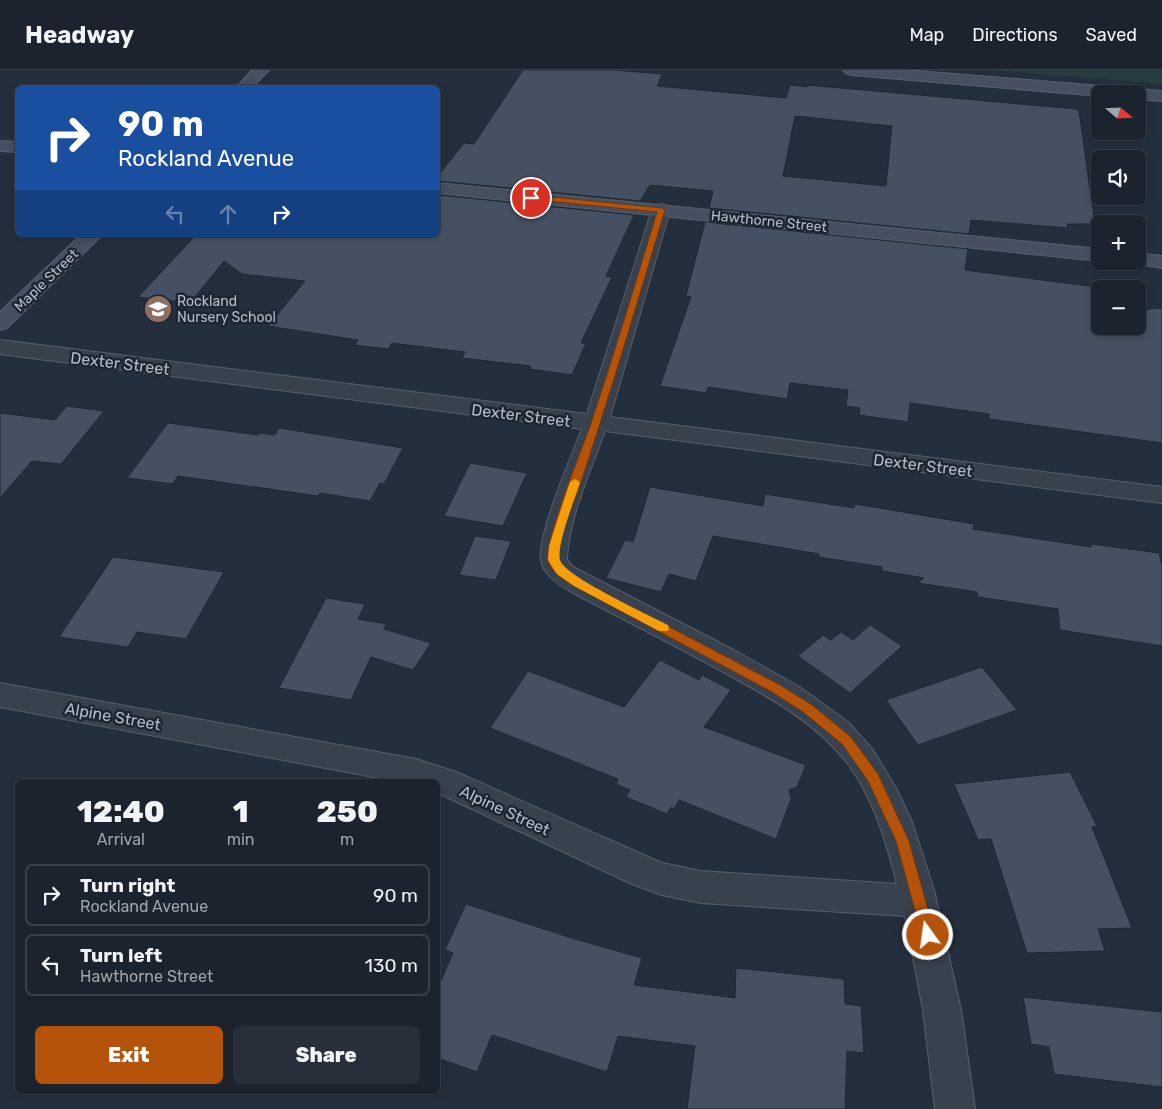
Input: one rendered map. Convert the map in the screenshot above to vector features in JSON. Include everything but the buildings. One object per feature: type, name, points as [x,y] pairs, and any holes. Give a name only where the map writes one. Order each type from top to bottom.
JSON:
[{"type":"street","points":[[246,85],[261,70]]},
{"type":"street","points":[[851,70],[935,73],[1091,89]]},
{"type":"street","points":[[1146,95],[1162,96]]},
{"type":"street","points":[[0,146],[15,147]]},
{"type":"street","name":"Hawthorne Street","points":[[440,188],[1091,254]]},
{"type":"street","points":[[662,210],[555,546],[554,560],[560,572],[578,583],[776,688],[804,706],[847,740],[874,778],[902,841],[936,970],[944,1012],[955,1109]]},
{"type":"street","name":"Maple Street","points":[[0,324],[90,237]]},
{"type":"street","points":[[1146,260],[1162,262]]},
{"type":"street","name":"Dexter Street","points":[[0,347],[1162,495]]},
{"type":"street","name":"Alpine Street","points":[[0,695],[416,772],[436,779]]},
{"type":"street","name":"Alpine Street","points":[[440,780],[644,873],[681,884],[701,887],[919,901]]},
{"type":"green space","points":[[992,70],[1162,70],[1162,84]]},
{"type":"slow traffic","points":[[575,482],[555,546],[554,560],[560,572],[663,628]]},
{"type":"place","name":"Rockland Nursery School","points":[[158,309]]},
{"type":"route","points":[[531,198],[662,210],[595,424],[560,526],[554,560],[560,572],[776,688],[797,701],[847,740],[874,778],[902,841],[912,871],[928,935]]}]
